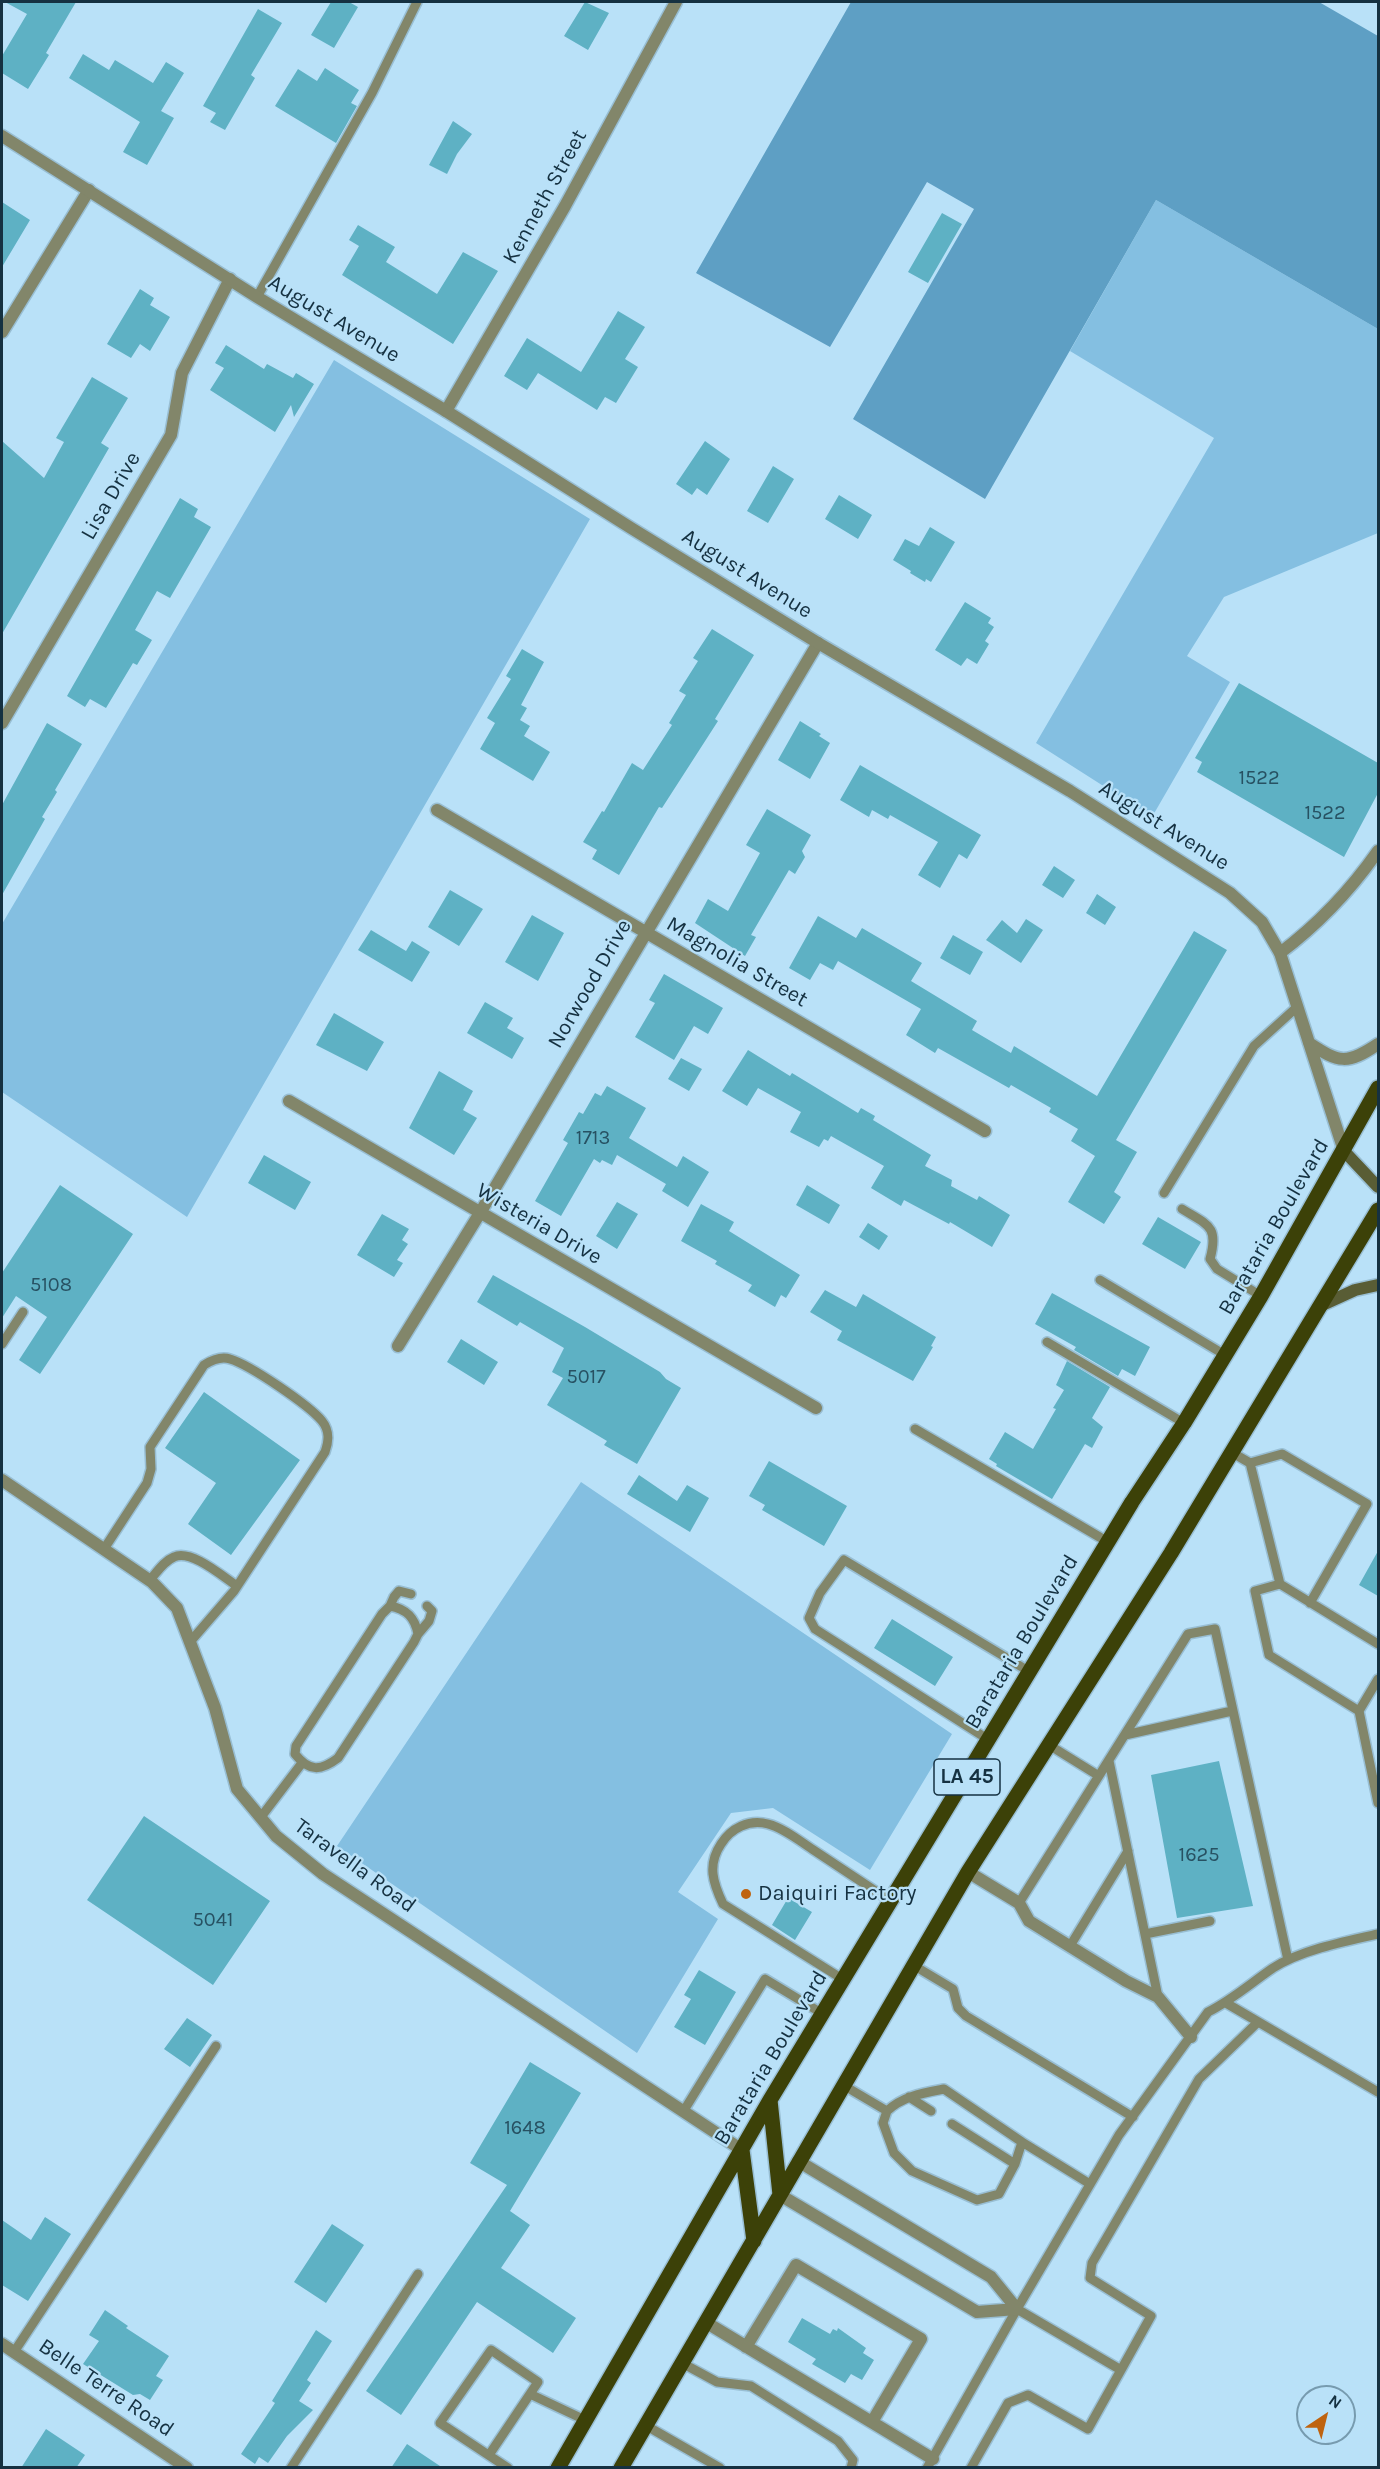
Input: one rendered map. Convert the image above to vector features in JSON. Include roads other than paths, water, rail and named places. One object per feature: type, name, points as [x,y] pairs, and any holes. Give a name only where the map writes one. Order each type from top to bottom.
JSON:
[{"type":"main road","name":"Barataria Boulevard","points":[[558,2468],[770,2100],[1108,1542],[1261,1296],[1378,1088]]},
{"type":"main road","points":[[1344,1151],[1378,1187]]},
{"type":"main road","name":"LA 45","points":[[621,2468],[968,1872],[1171,1553],[1378,1210]]},
{"type":"main road","points":[[1320,1306],[1354,1290],[1378,1285]]},
{"type":"main road","points":[[770,2100],[780,2195]]},
{"type":"main road","points":[[742,2150],[754,2241]]},
{"type":"street","name":"Kenneth Street","points":[[446,411],[565,206],[676,2]]},
{"type":"street","name":"August Avenue","points":[[2,136],[631,528],[818,643],[1070,791],[1230,893],[1262,922],[1280,953],[1344,1151]]},
{"type":"street","points":[[2,332],[89,190]]},
{"type":"street","name":"Lisa Drive","points":[[2,723],[171,435],[182,373],[230,279]]},
{"type":"street","name":"Norwood Drive","points":[[398,1346],[480,1214],[818,643]]},
{"type":"street","name":"Magnolia Street","points":[[437,810],[985,1131]]},
{"type":"street","points":[[1280,953],[1305,934],[1354,885],[1378,851]]},
{"type":"street","points":[[1309,1043],[1325,1054],[1344,1060],[1368,1052],[1378,1044]]},
{"type":"street","name":"Wisteria Drive","points":[[289,1101],[816,1408]]},
{"type":"street","name":"Taravella Road","points":[[2,1480],[150,1580],[177,1608],[214,1708],[237,1789],[276,1836],[323,1874],[742,2150]]},
{"type":"street","points":[[968,1872],[1019,1903],[1029,1921],[1126,1981],[1158,1996],[1191,2037]]},
{"type":"street","points":[[798,2161],[991,2277],[1017,2309]]},
{"type":"street","points":[[780,2195],[977,2312],[1017,2309]]},
{"type":"street","points":[[746,2347],[796,2265],[921,2339],[872,2422]]},
{"type":"street","points":[[706,2323],[872,2422],[930,2463]]},
{"type":"street","name":"Belle Terre Road","points":[[2,2344],[187,2468]]},
{"type":"lane","points":[[257,297],[372,93],[417,2]]},
{"type":"lane","points":[[1164,1192],[1254,1046],[1297,1006]]},
{"type":"lane","points":[[1182,1209],[1209,1226],[1215,1240],[1210,1259],[1217,1269],[1261,1296]]},
{"type":"lane","points":[[1100,1280],[1225,1355]]},
{"type":"lane","points":[[2,1344],[23,1312]]},
{"type":"lane","points":[[1047,1342],[1184,1423]]},
{"type":"lane","points":[[104,1550],[147,1483],[151,1469],[150,1447],[162,1425],[204,1365],[215,1359],[230,1359],[288,1392],[323,1422],[329,1440],[325,1452],[237,1586],[190,1642]]},
{"type":"lane","points":[[915,1429],[1108,1542]]},
{"type":"lane","points":[[1231,1452],[1250,1463],[1282,1454],[1367,1504],[1310,1603]]},
{"type":"lane","points":[[1250,1463],[1280,1584],[1378,1644]]},
{"type":"lane","points":[[150,1580],[163,1564],[172,1557],[182,1554],[195,1558],[237,1586]]},
{"type":"lane","points":[[989,1740],[815,1629],[809,1618],[820,1593],[843,1560],[1030,1672]]},
{"type":"lane","points":[[1280,1584],[1255,1591],[1269,1655],[1359,1711]]},
{"type":"lane","points":[[411,1594],[399,1591],[394,1597],[296,1746],[295,1754],[302,1763],[317,1769],[327,1767],[338,1758],[431,1616],[432,1611],[427,1606]]},
{"type":"lane","points":[[390,1606],[400,1608],[411,1616],[418,1634]]},
{"type":"lane","points":[[1019,1903],[1188,1634],[1215,1629],[1288,1960]]},
{"type":"lane","points":[[1378,1679],[1359,1711],[1378,1803]]},
{"type":"lane","points":[[1125,1735],[1232,1711]]},
{"type":"lane","points":[[1049,1745],[1100,1776]]},
{"type":"lane","points":[[1109,1761],[1158,1996]]},
{"type":"lane","points":[[261,1817],[302,1763]]},
{"type":"lane","points":[[844,1980],[723,1904],[713,1883],[712,1869],[716,1852],[724,1839],[737,1827],[752,1822],[769,1824],[791,1835],[892,1902]]},
{"type":"lane","points":[[1070,1946],[1128,1851]]},
{"type":"lane","points":[[1145,1934],[1210,1921]]},
{"type":"lane","points":[[930,2463],[1119,2135],[1208,2012],[1226,2003],[1288,1960],[1346,1941],[1378,1934]]},
{"type":"lane","points":[[913,1965],[953,1989],[958,2008],[966,2016],[1133,2117]]},
{"type":"lane","points":[[683,2112],[765,1979],[823,2014]]},
{"type":"lane","points":[[1226,2003],[1378,2092]]},
{"type":"lane","points":[[971,2468],[1008,2403],[1028,2395],[1089,2429],[1151,2316],[1090,2278],[1092,2263],[1199,2079],[1258,2022]]},
{"type":"lane","points":[[14,2352],[216,2046]]},
{"type":"lane","points":[[843,2085],[887,2111]]},
{"type":"lane","points":[[1022,2142],[1015,2164],[999,2194],[977,2200],[912,2171],[894,2153],[883,2123],[887,2111],[895,2104],[909,2097],[944,2089],[1022,2142],[1090,2184]]},
{"type":"lane","points":[[909,2097],[931,2111]]},
{"type":"lane","points":[[952,2124],[1015,2164]]},
{"type":"lane","points":[[291,2468],[418,2274]]},
{"type":"lane","points":[[1017,2309],[1121,2370]]},
{"type":"lane","points":[[489,2455],[538,2382],[491,2350],[440,2423],[508,2468]]},
{"type":"lane","points":[[682,2363],[717,2382],[751,2386],[761,2392],[838,2441],[853,2460],[851,2468]]},
{"type":"lane","points":[[530,2394],[585,2420]]},
{"type":"lane","points":[[645,2425],[720,2468]]},
{"type":"place","name":"Daiquiri Factory","points":[[746,1894]]}]
